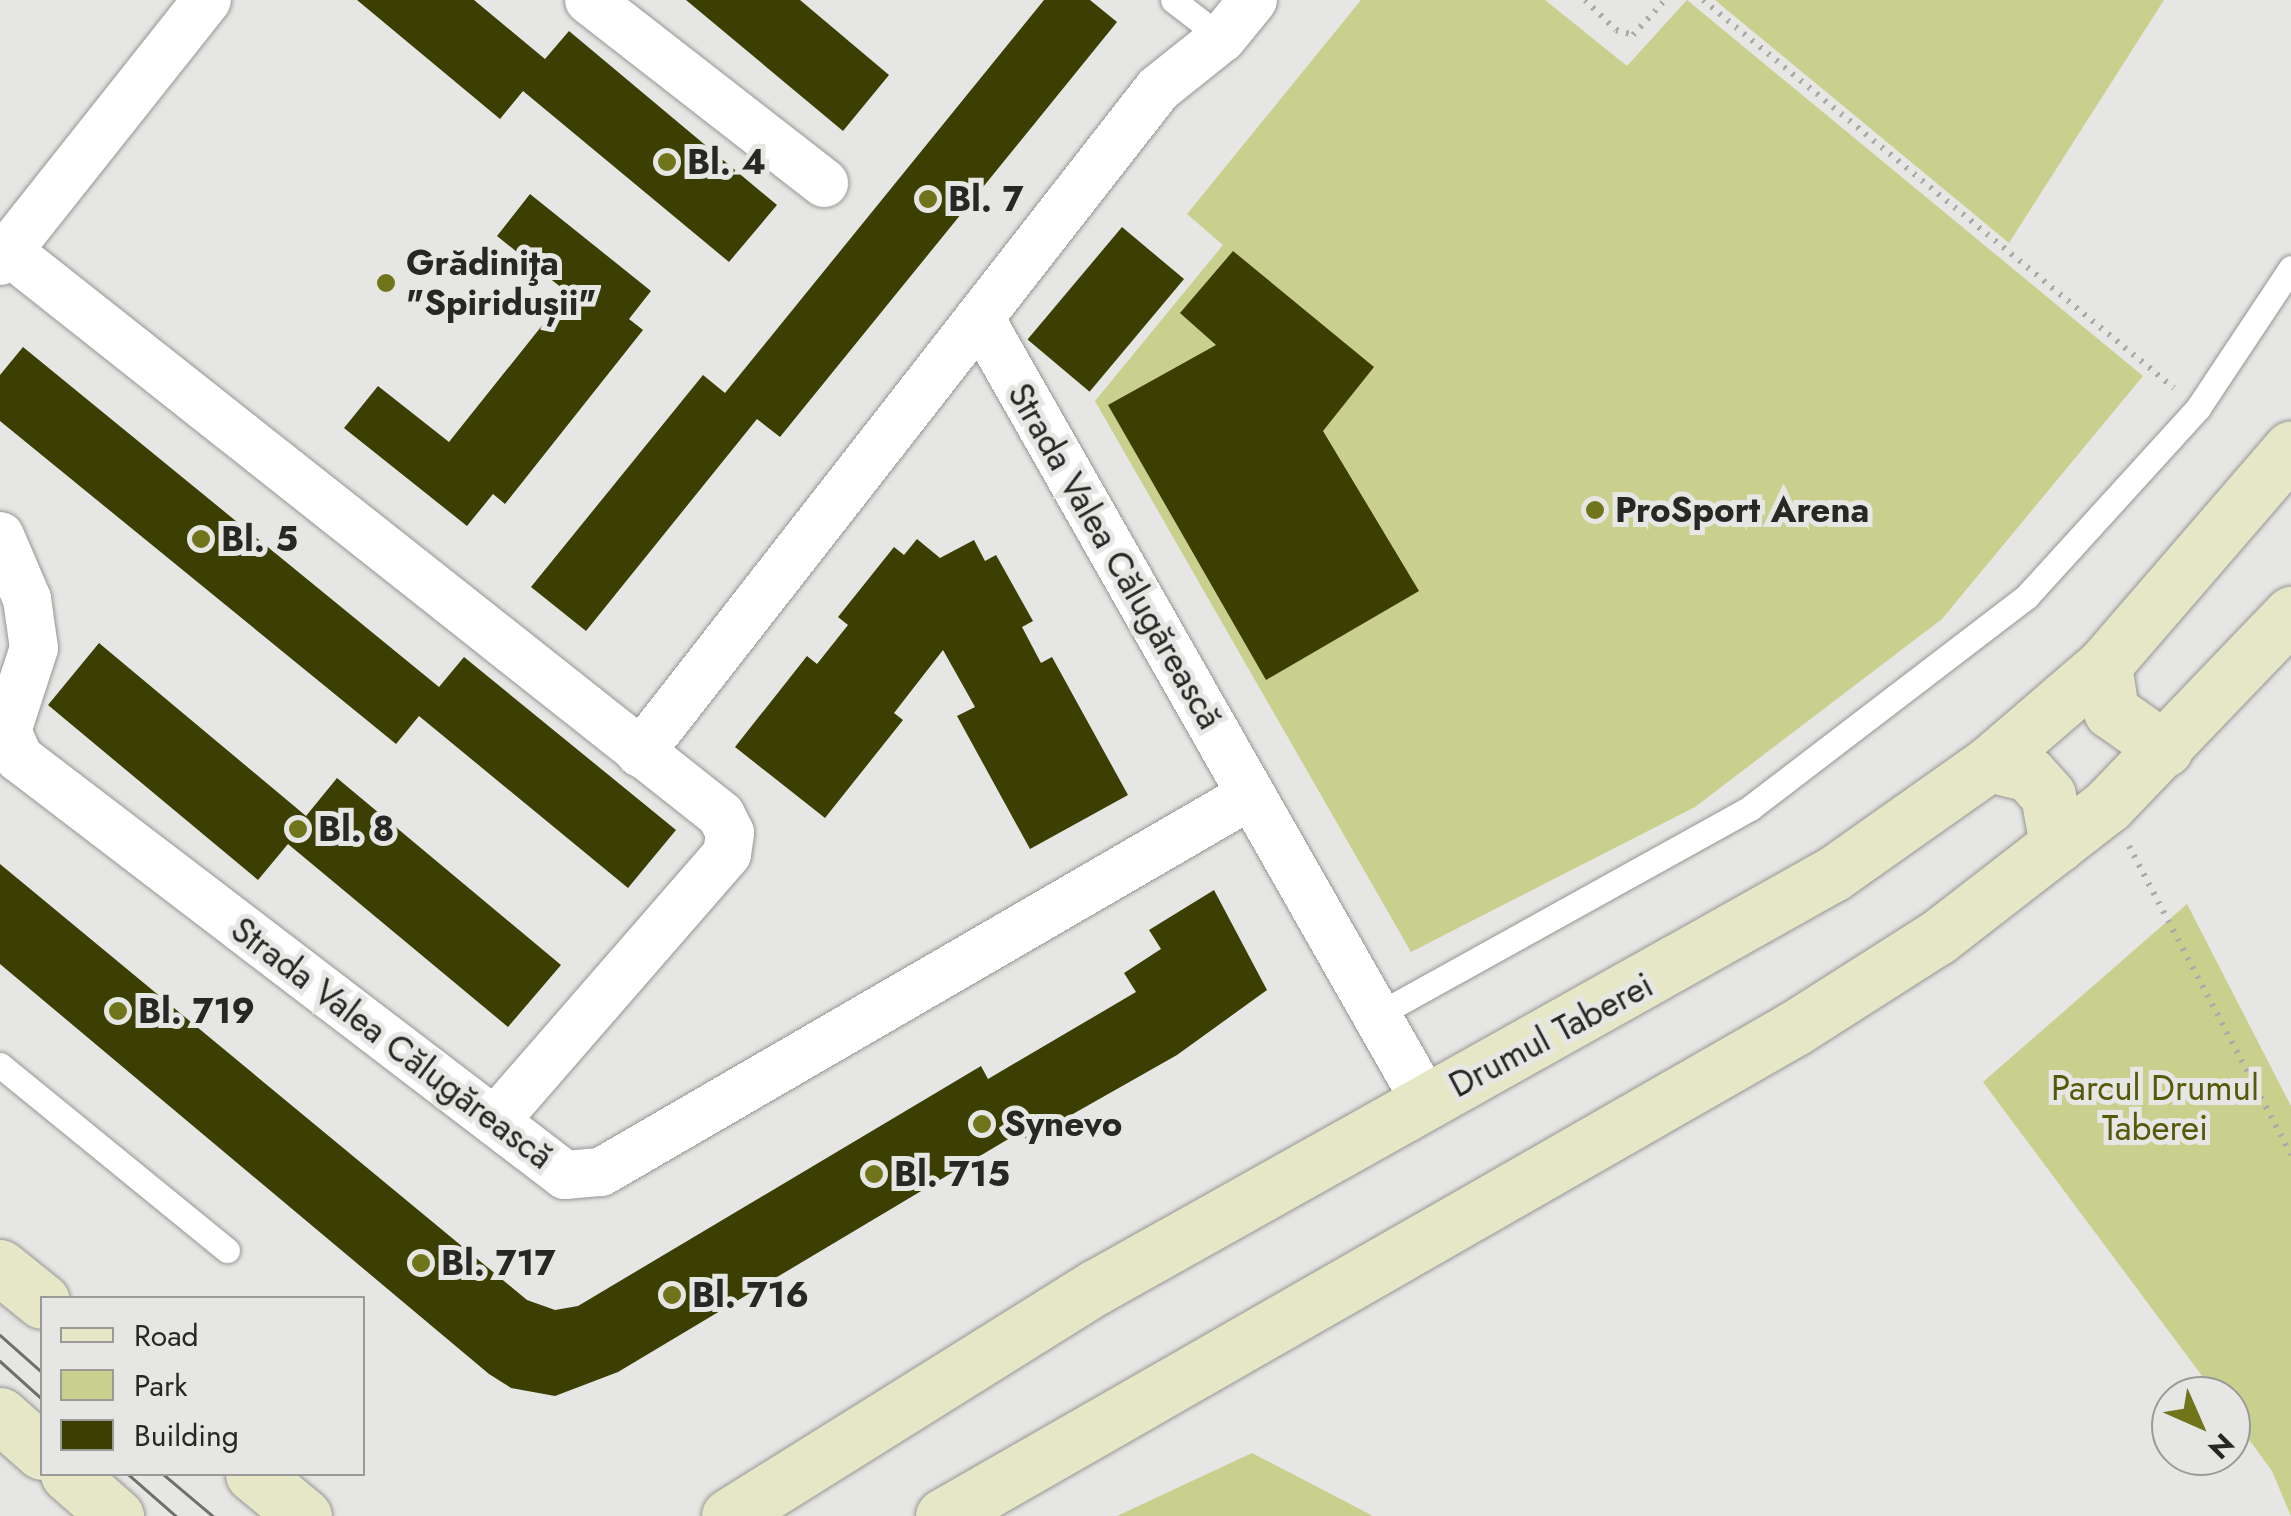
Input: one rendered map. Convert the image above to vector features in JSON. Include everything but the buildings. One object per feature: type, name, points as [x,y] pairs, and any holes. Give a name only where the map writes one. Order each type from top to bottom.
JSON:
[{"type":"main road","name":"Drumul Taberei","points":[[729,1516],[1096,1287],[1818,884],[1989,764],[2104,665],[2291,448]]},
{"type":"main road","points":[[944,1516],[1795,1028],[1938,937],[2108,805],[2291,614]]},
{"type":"main road","points":[[2104,665],[2110,711],[2165,749]]},
{"type":"main road","points":[[1989,764],[2010,765],[2048,794],[2057,846]]},
{"type":"main road","points":[[0,1267],[40,1299]]},
{"type":"main road","points":[[0,1415],[40,1450]]},
{"type":"main road","points":[[70,1476],[116,1516]]},
{"type":"main road","points":[[254,1476],[304,1516]]},
{"type":"street","points":[[207,0],[4,256],[721,815],[730,833],[727,854],[495,1121]]},
{"type":"street","points":[[589,0],[824,182]]},
{"type":"street","points":[[640,753],[1158,89],[1222,38],[1252,0]]},
{"type":"street","name":"Strada Valea Călugărească","points":[[980,318],[1426,1102]]},
{"type":"street","name":"Strada Valea Călugărească","points":[[0,536],[27,598],[34,648],[7,732],[19,758],[564,1175],[602,1172],[1251,795]]},
{"type":"lane","points":[[1173,0],[1222,38]]},
{"type":"lane","points":[[1377,1015],[1750,808],[1886,708],[2027,596],[2198,408],[2291,268]]},
{"type":"lane","points":[[0,1066],[227,1250]]},
{"type":"path","points":[[1585,0],[1616,30],[1632,35],[1665,0]]},
{"type":"path","points":[[1703,0],[2198,408]]},
{"type":"path","points":[[2108,805],[2291,1155]]},
{"type":"green space","name":"ProSport Arena","points":[[1361,0],[1545,0],[1627,66],[1687,0],[2143,376],[1942,619],[1695,807],[1411,952],[1095,401],[1223,245],[1187,214]]},
{"type":"green space","points":[[1715,0],[2164,0],[2009,243]]},
{"type":"green space","name":"Parcul Drumul Taberei","points":[[2187,904],[2291,1106],[2291,1516],[2272,1471],[2251,1442],[2251,1376],[2202,1376],[1983,1082]]},
{"type":"green space","points":[[1252,1453],[1373,1516],[1117,1516]]},
{"type":"tram line","points":[[0,1335],[40,1370]]},
{"type":"tram line","points":[[0,1361],[40,1397]]},
{"type":"tram line","points":[[130,1476],[176,1516]]},
{"type":"tram line","points":[[165,1476],[213,1516]]},
{"type":"place","name":"Bl. 4","points":[[667,162]]},
{"type":"place","name":"Bl. 7","points":[[928,199]]},
{"type":"place","name":"Grădiniţa \"Spiridușii\"","points":[[386,283]]},
{"type":"place","name":"ProSport Arena","points":[[1595,510]]},
{"type":"place","name":"Bl. 5","points":[[201,539]]},
{"type":"place","name":"Bl. 8","points":[[298,829]]},
{"type":"place","name":"Bl. 719","points":[[118,1011]]},
{"type":"place","name":"Synevo","points":[[982,1124]]},
{"type":"place","name":"Bl. 715","points":[[874,1174]]},
{"type":"place","name":"Bl. 717","points":[[421,1263]]},
{"type":"place","name":"Bl. 716","points":[[672,1295]]}]
